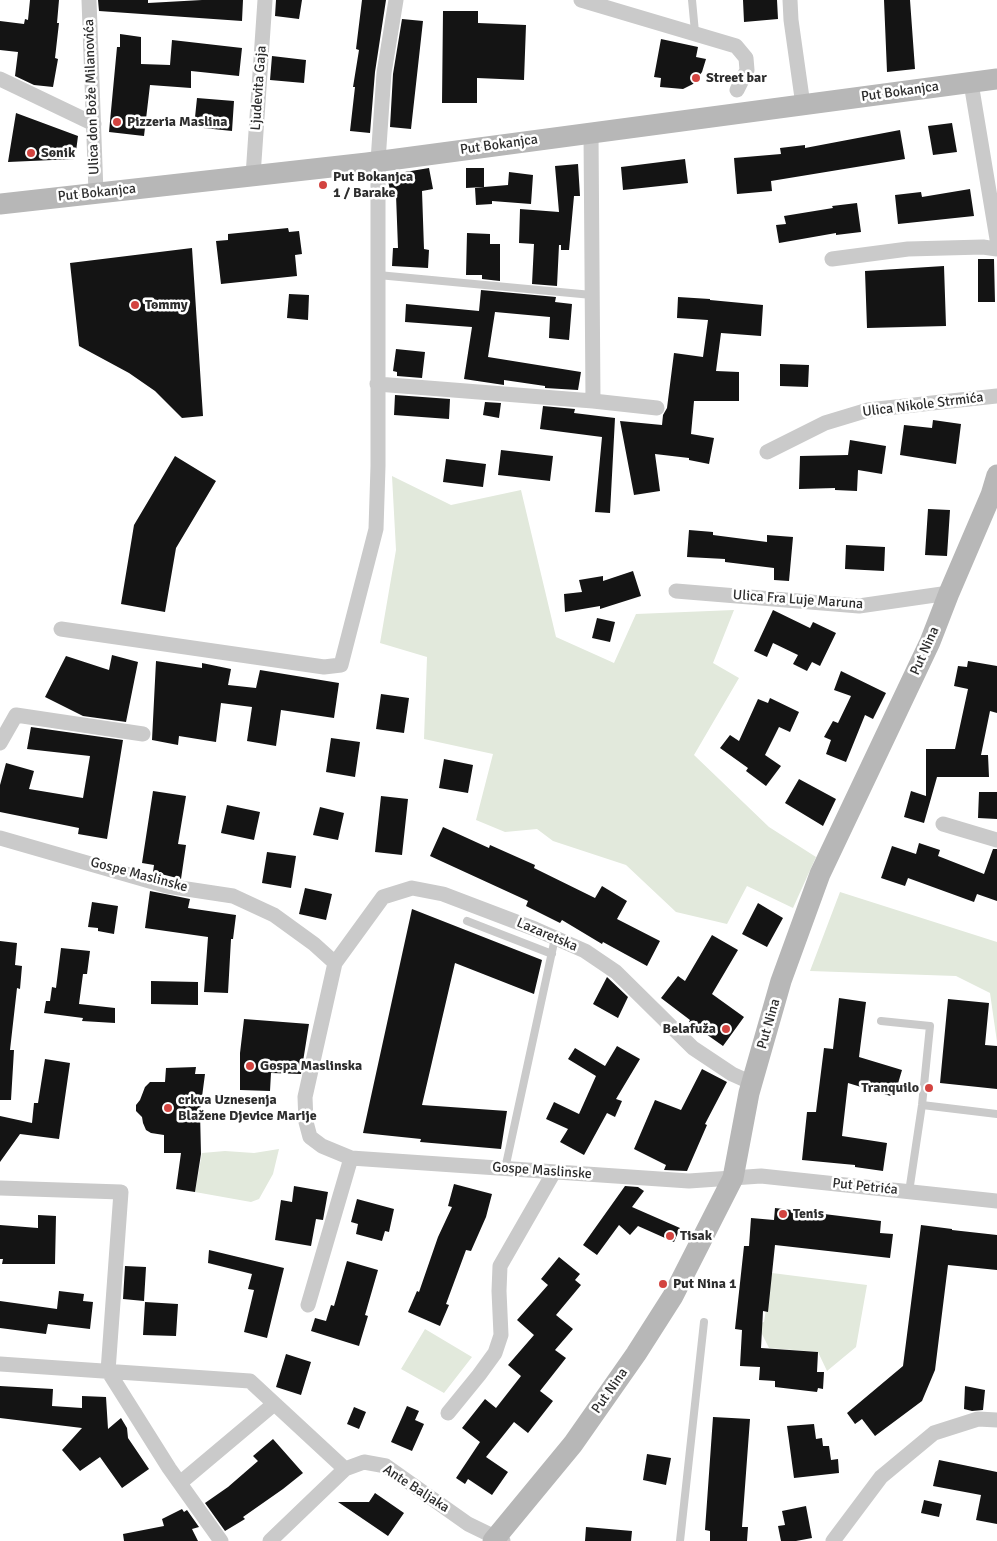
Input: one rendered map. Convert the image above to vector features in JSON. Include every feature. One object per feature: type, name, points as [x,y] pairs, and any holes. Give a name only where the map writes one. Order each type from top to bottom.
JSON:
[{"type":"main road","name":"Put Bokanjca","points":[[0,204],[378,161],[997,79]]},
{"type":"main road","name":"Put Nina","points":[[497,1540],[572,1444],[636,1354],[673,1296],[733,1178],[752,1083],[781,982],[820,874],[930,642],[997,475]]},
{"type":"street","name":"Ulica don Bože Milanovića","points":[[89,0],[96,193]]},
{"type":"street","name":"Ljudevita Gaja","points":[[253,176],[265,0]]},
{"type":"street","points":[[62,628],[324,667],[341,665],[376,529],[378,466],[378,161],[384,73],[396,0]]},
{"type":"street","points":[[581,0],[695,32],[736,46],[746,58],[747,70],[737,90]]},
{"type":"street","points":[[790,0],[791,20],[804,105]]},
{"type":"street","points":[[0,79],[94,124]]},
{"type":"street","points":[[971,83],[997,239]]},
{"type":"street","points":[[591,133],[593,401]]},
{"type":"street","points":[[832,259],[908,249],[983,247],[997,249]]},
{"type":"street","points":[[377,384],[593,401],[656,408]]},
{"type":"street","name":"Ulica Nikole Strmića","points":[[767,452],[825,423],[868,410],[997,396]]},
{"type":"street","name":"Ulica Fra Luje Maruna","points":[[676,591],[860,606],[949,593]]},
{"type":"street","points":[[0,743],[16,715],[143,734]]},
{"type":"street","points":[[943,824],[997,840]]},
{"type":"street","name":"Gospe Maslinske","points":[[0,838],[168,886],[232,896],[274,915],[314,944],[335,963],[305,1097],[306,1122],[310,1137],[322,1146],[351,1158],[689,1181],[733,1178]]},
{"type":"street","name":"Lazaretska","points":[[335,963],[383,897],[412,888],[442,894],[475,905],[585,951],[616,972],[693,1048],[732,1074],[752,1083]]},
{"type":"street","points":[[308,1305],[351,1158]]},
{"type":"street","points":[[448,1413],[495,1353],[501,1335],[500,1266],[554,1172]]},
{"type":"street","name":"Put Petrića","points":[[733,1178],[761,1176],[997,1201]]},
{"type":"street","points":[[0,1188],[121,1192],[108,1371],[180,1483],[222,1541]]},
{"type":"street","points":[[0,1364],[250,1381],[345,1469]]},
{"type":"street","points":[[180,1483],[274,1404]]},
{"type":"street","points":[[833,1541],[881,1477],[934,1433],[978,1419],[997,1420]]},
{"type":"street","name":"Ante Baljaka","points":[[270,1541],[345,1469],[364,1462],[386,1466],[468,1524],[497,1540]]},
{"type":"lane","points":[[692,0],[695,32]]},
{"type":"lane","points":[[378,275],[592,295]]},
{"type":"lane","points":[[467,921],[552,954]]},
{"type":"lane","points":[[505,1168],[555,938]]},
{"type":"lane","points":[[881,1021],[930,1026],[922,1105],[910,1192]]},
{"type":"lane","points":[[922,1105],[997,1114]]},
{"type":"lane","points":[[680,1541],[704,1322]]},
{"type":"shaded area","points":[[392,476],[451,505],[521,490],[556,637],[614,663],[636,614],[734,610],[713,663],[739,678],[694,755],[769,827],[816,857],[793,908],[747,886],[727,924],[676,912],[626,865],[553,841],[537,829],[505,832],[476,820],[493,754],[424,739],[427,657],[380,643],[396,550]]},
{"type":"shaded area","points":[[840,892],[997,942],[997,1042],[990,993],[956,976],[810,971]]},
{"type":"shaded area","points":[[279,1149],[273,1174],[259,1199],[251,1202],[195,1192],[202,1153],[225,1151],[254,1153]]},
{"type":"shaded area","points":[[772,1273],[867,1285],[856,1347],[827,1371],[818,1352],[769,1348],[757,1324],[764,1322]]},
{"type":"shaded area","points":[[425,1329],[472,1357],[444,1393],[401,1369]]},
{"type":"building","points":[[30,0],[59,0],[57,23],[59,23],[55,58],[58,59],[53,87],[34,85],[15,76],[18,52],[0,50],[0,21],[24,24],[25,19],[28,20]]},
{"type":"building","points":[[98,0],[148,0],[148,3],[243,0],[242,21],[99,11]]},
{"type":"building","points":[[276,0],[302,0],[299,19],[275,16]]},
{"type":"building","points":[[362,0],[386,0],[375,72],[370,133],[350,131],[355,87],[353,87],[359,50],[356,49]]},
{"type":"building","points":[[743,0],[777,0],[778,19],[744,22]]},
{"type":"building","points":[[884,0],[910,0],[915,69],[887,72]]},
{"type":"building","points":[[443,11],[478,11],[478,23],[526,25],[524,80],[477,78],[477,103],[442,103]]},
{"type":"building","points":[[402,19],[423,21],[411,129],[390,127],[393,74]]},
{"type":"building","points":[[120,34],[141,37],[141,64],[170,65],[172,40],[242,48],[239,76],[191,71],[191,88],[150,85],[144,136],[109,132],[117,47],[120,47]]},
{"type":"building","points":[[661,39],[698,47],[696,57],[706,59],[702,72],[693,84],[683,89],[660,87],[661,78],[654,77]]},
{"type":"building","points":[[272,56],[306,60],[304,83],[270,80]]},
{"type":"building","points":[[197,98],[234,101],[232,131],[194,127]]},
{"type":"building","points":[[16,113],[78,136],[75,159],[8,162]]},
{"type":"building","points":[[952,123],[957,152],[933,155],[928,126]]},
{"type":"building","points":[[900,130],[905,159],[771,181],[772,191],[737,194],[734,158],[781,154],[780,148],[805,145],[805,148]]},
{"type":"building","points":[[685,159],[688,183],[623,190],[621,167]]},
{"type":"building","points":[[578,164],[580,196],[574,196],[569,250],[561,250],[561,245],[559,245],[557,286],[532,284],[534,244],[519,243],[520,209],[559,212],[555,166]]},
{"type":"building","points":[[429,168],[433,189],[422,191],[424,249],[429,250],[428,268],[392,266],[393,248],[398,248],[396,195],[391,196],[387,175]]},
{"type":"building","points":[[466,168],[484,168],[484,187],[466,188]]},
{"type":"building","points":[[509,172],[533,175],[531,204],[492,201],[492,204],[476,205],[475,188],[508,185]]},
{"type":"building","points":[[970,189],[974,216],[898,224],[895,195],[921,192],[922,197]]},
{"type":"building","points":[[857,203],[861,232],[836,235],[836,233],[779,243],[776,225],[786,224],[784,216]]},
{"type":"building","points":[[288,228],[289,232],[299,231],[302,254],[295,255],[297,276],[221,284],[216,241],[228,240],[228,234]]},
{"type":"building","points":[[467,233],[490,234],[490,244],[500,244],[500,281],[482,279],[482,275],[466,275]]},
{"type":"building","name":"Tommy","points":[[192,248],[203,416],[182,418],[155,391],[129,373],[79,346],[70,263]]},
{"type":"building","points":[[978,259],[994,259],[995,302],[978,302]]},
{"type":"building","points":[[944,266],[946,326],[867,328],[865,271]]},
{"type":"building","points":[[481,290],[556,297],[555,302],[572,304],[569,340],[549,338],[550,317],[495,312],[488,357],[581,372],[578,390],[545,388],[545,386],[504,380],[504,385],[464,379],[472,327],[405,322],[406,304],[479,311]]},
{"type":"building","points":[[289,294],[309,295],[308,320],[287,318]]},
{"type":"building","points":[[678,297],[763,305],[761,336],[721,333],[716,371],[739,372],[739,401],[694,401],[691,434],[714,438],[709,464],[689,460],[689,458],[655,454],[660,491],[634,495],[620,421],[662,425],[663,415],[667,408],[674,353],[703,357],[708,320],[677,318]]},
{"type":"building","points":[[396,349],[425,352],[422,378],[397,376],[397,372],[393,371]]},
{"type":"building","points":[[780,364],[809,365],[808,387],[780,386]]},
{"type":"building","points":[[395,395],[450,399],[449,419],[394,415]]},
{"type":"building","points":[[485,402],[501,403],[499,418],[483,415]]},
{"type":"building","points":[[543,406],[575,409],[574,413],[615,418],[610,513],[595,512],[602,437],[540,429]]},
{"type":"building","points":[[933,420],[961,424],[956,464],[900,455],[904,425],[932,428]]},
{"type":"building","points":[[850,440],[886,446],[882,474],[858,470],[857,491],[835,490],[835,488],[799,489],[800,456],[848,455]]},
{"type":"building","points":[[501,450],[553,456],[550,481],[498,475]]},
{"type":"building","points":[[175,456],[216,481],[176,548],[165,612],[121,604],[134,525]]},
{"type":"building","points":[[446,459],[486,464],[483,487],[443,482]]},
{"type":"building","points":[[928,509],[950,510],[947,556],[925,555]]},
{"type":"building","points":[[689,530],[713,532],[713,535],[767,542],[767,535],[793,537],[789,581],[774,580],[774,568],[725,562],[725,559],[687,557]]},
{"type":"building","points":[[846,545],[885,547],[884,571],[845,569]]},
{"type":"building","points":[[633,571],[641,596],[600,609],[600,606],[565,612],[564,594],[582,592],[579,580],[603,576],[603,581]]},
{"type":"building","points":[[773,610],[810,628],[813,622],[836,633],[820,666],[812,662],[807,671],[793,664],[798,655],[773,643],[767,657],[754,651]]},
{"type":"building","points":[[597,618],[615,622],[610,642],[592,638]]},
{"type":"building","points":[[112,655],[138,662],[126,722],[83,716],[45,697],[66,656],[109,670]]},
{"type":"building","points":[[156,661],[202,668],[202,663],[231,669],[228,685],[256,688],[260,670],[339,683],[334,718],[281,710],[276,746],[247,741],[252,707],[221,703],[216,742],[179,736],[178,745],[152,740]]},
{"type":"building","points":[[968,661],[997,666],[997,713],[990,711],[981,755],[988,755],[989,777],[937,777],[924,823],[904,817],[911,791],[926,796],[926,749],[955,749],[968,689],[954,686],[958,666],[967,667]]},
{"type":"building","points":[[841,671],[886,693],[873,719],[865,715],[846,762],[826,754],[831,740],[824,737],[833,721],[838,723],[851,696],[834,690]]},
{"type":"building","points":[[381,694],[409,698],[404,733],[376,729]]},
{"type":"building","points":[[770,698],[799,712],[790,732],[779,727],[765,755],[781,766],[766,786],[746,771],[748,768],[720,748],[730,735],[739,741],[758,699],[768,703]]},
{"type":"building","points":[[31,727],[123,740],[107,839],[78,834],[79,828],[0,812],[0,785],[6,763],[34,771],[29,789],[83,798],[90,756],[27,749]]},
{"type":"building","points":[[331,738],[360,742],[355,777],[326,772]]},
{"type":"building","points":[[444,759],[473,765],[468,793],[439,788]]},
{"type":"building","points":[[799,779],[836,799],[823,826],[785,803]]},
{"type":"building","points":[[153,791],[186,796],[178,844],[186,845],[181,879],[153,872],[154,865],[142,863]]},
{"type":"building","points":[[979,792],[997,792],[997,819],[978,818]]},
{"type":"building","points":[[381,796],[408,799],[402,855],[375,852]]},
{"type":"building","points":[[227,805],[260,812],[254,840],[221,833]]},
{"type":"building","points":[[320,807],[344,813],[338,840],[313,835]]},
{"type":"building","points":[[443,827],[489,848],[490,845],[535,865],[534,868],[595,898],[602,886],[627,901],[617,919],[660,941],[647,966],[603,942],[602,944],[562,920],[560,923],[526,906],[528,901],[430,856]]},
{"type":"building","points":[[919,843],[940,850],[938,856],[984,874],[993,849],[997,849],[997,901],[977,894],[974,902],[908,878],[905,886],[881,878],[892,846],[916,854]]},
{"type":"building","points":[[267,852],[296,856],[291,888],[262,883]]},
{"type":"building","points":[[305,888],[332,894],[326,920],[299,914]]},
{"type":"building","points":[[150,891],[190,899],[188,908],[236,915],[233,939],[231,939],[228,993],[204,992],[208,937],[145,928]]},
{"type":"building","points":[[92,902],[118,906],[114,934],[98,931],[98,928],[88,927]]},
{"type":"building","points":[[758,903],[783,918],[767,947],[742,934]]},
{"type":"building","points":[[412,909],[542,960],[534,994],[455,963],[422,1105],[507,1111],[501,1149],[420,1142],[421,1139],[363,1133]]},
{"type":"building","points":[[712,935],[738,950],[712,994],[744,1017],[723,1046],[689,1022],[690,1020],[661,998],[678,976],[685,981]]},
{"type":"building","points":[[0,941],[17,943],[15,965],[22,966],[20,989],[17,988],[10,1050],[14,1050],[11,1100],[0,1100]]},
{"type":"building","points":[[61,948],[90,951],[87,974],[83,974],[79,1004],[115,1008],[115,1023],[82,1021],[83,1018],[44,1013],[46,1001],[50,1001],[52,987],[56,988]]},
{"type":"building","points":[[607,977],[628,997],[618,1018],[593,1004]]},
{"type":"building","points":[[151,981],[198,982],[198,1005],[151,1004]]},
{"type":"building","points":[[839,998],[866,1002],[859,1057],[902,1070],[894,1097],[848,1083],[842,1136],[887,1143],[883,1171],[855,1167],[855,1165],[802,1160],[807,1112],[816,1112],[824,1048],[833,1049]]},
{"type":"building","points":[[948,999],[989,1003],[985,1045],[997,1046],[997,1089],[940,1083]]},
{"type":"building","points":[[244,1019],[309,1024],[301,1074],[271,1073],[270,1091],[240,1090],[240,1053]]},
{"type":"building","points":[[617,1046],[640,1059],[616,1099],[622,1101],[615,1117],[607,1113],[584,1155],[560,1142],[568,1129],[546,1119],[554,1102],[579,1114],[596,1076],[568,1059],[575,1048],[605,1066]]},
{"type":"building","points":[[45,1059],[70,1063],[59,1139],[20,1134],[0,1162],[0,1116],[32,1123],[34,1103],[38,1103]]},
{"type":"building","name":"crkva Uznesenja Blažene Djevice Marije","points":[[196,1067],[195,1074],[205,1074],[200,1112],[201,1154],[195,1192],[176,1189],[181,1153],[164,1153],[164,1135],[151,1133],[146,1130],[142,1117],[136,1111],[136,1105],[145,1087],[150,1082],[165,1082],[166,1068]]},
{"type":"building","points":[[702,1069],[727,1082],[705,1124],[707,1125],[687,1171],[664,1170],[666,1165],[634,1149],[655,1100],[681,1110]]},
{"type":"building","points":[[454,1184],[492,1194],[486,1217],[471,1251],[466,1250],[446,1304],[449,1305],[440,1326],[408,1312],[417,1291],[419,1292],[438,1237],[452,1207],[448,1206]]},
{"type":"building","points":[[294,1186],[328,1192],[323,1220],[316,1219],[311,1246],[275,1240],[281,1200],[292,1202]]},
{"type":"building","points":[[625,1186],[638,1187],[644,1191],[632,1207],[680,1228],[674,1242],[638,1226],[630,1235],[619,1225],[597,1255],[583,1245]]},
{"type":"building","points":[[357,1199],[394,1209],[389,1232],[385,1231],[382,1241],[356,1234],[358,1224],[351,1222]]},
{"type":"building","points":[[775,1208],[881,1221],[880,1233],[893,1234],[890,1258],[775,1245],[768,1312],[763,1311],[761,1348],[818,1352],[817,1372],[824,1372],[823,1389],[818,1388],[817,1392],[775,1387],[775,1381],[759,1380],[760,1367],[740,1366],[742,1330],[735,1329],[744,1246],[749,1246],[751,1218],[774,1220]]},
{"type":"building","points":[[38,1215],[56,1216],[55,1264],[2,1264],[3,1259],[0,1259],[0,1225],[38,1228]]},
{"type":"building","points":[[921,1225],[997,1235],[997,1270],[948,1265],[935,1370],[922,1401],[875,1436],[862,1419],[855,1424],[847,1413],[903,1366]]},
{"type":"building","points":[[209,1250],[284,1268],[267,1338],[244,1332],[254,1290],[248,1289],[252,1274],[208,1263]]},
{"type":"building","points":[[559,1257],[580,1274],[575,1280],[581,1285],[556,1315],[573,1329],[555,1350],[566,1358],[540,1391],[553,1401],[528,1433],[514,1422],[486,1457],[508,1472],[492,1495],[468,1479],[465,1484],[456,1478],[480,1442],[462,1428],[485,1399],[496,1408],[521,1376],[508,1365],[534,1335],[517,1320],[548,1285],[541,1279]]},
{"type":"building","points":[[347,1261],[378,1270],[365,1315],[368,1316],[359,1346],[311,1331],[315,1318],[326,1321],[331,1305],[334,1306]]},
{"type":"building","points":[[125,1266],[146,1267],[144,1301],[123,1299]]},
{"type":"building","points":[[59,1291],[84,1294],[83,1301],[93,1302],[90,1329],[48,1324],[46,1334],[0,1328],[0,1301],[57,1309]]},
{"type":"building","points":[[145,1302],[178,1304],[176,1336],[143,1335]]},
{"type":"building","points":[[286,1354],[311,1362],[301,1395],[276,1387]]},
{"type":"building","points":[[0,1386],[53,1389],[52,1406],[82,1408],[82,1396],[106,1397],[108,1429],[121,1418],[127,1428],[128,1438],[149,1469],[122,1488],[100,1457],[80,1471],[62,1450],[82,1428],[0,1418]]},
{"type":"building","points":[[965,1386],[985,1390],[983,1410],[972,1411],[964,1409]]},
{"type":"building","points":[[407,1406],[419,1411],[415,1420],[424,1424],[412,1451],[391,1442]]},
{"type":"building","points":[[354,1407],[366,1412],[359,1429],[347,1424]]},
{"type":"building","points":[[713,1417],[750,1419],[742,1527],[748,1527],[747,1541],[710,1541],[710,1531],[705,1530]]},
{"type":"building","points":[[814,1424],[816,1439],[822,1438],[823,1446],[829,1446],[831,1460],[838,1459],[839,1473],[794,1478],[787,1426]]},
{"type":"building","points":[[273,1439],[303,1473],[243,1517],[245,1519],[225,1531],[205,1503],[228,1487],[258,1461],[253,1456]]},
{"type":"building","points":[[647,1454],[671,1458],[666,1485],[643,1480]]},
{"type":"building","points":[[939,1460],[997,1472],[997,1524],[976,1520],[981,1495],[933,1486]]},
{"type":"building","points":[[375,1493],[404,1513],[388,1536],[338,1502],[369,1502]]},
{"type":"building","points":[[924,1500],[942,1504],[939,1517],[921,1513]]},
{"type":"building","points":[[806,1506],[812,1538],[781,1541],[778,1526],[785,1525],[782,1511]]},
{"type":"building","points":[[182,1509],[184,1512],[187,1510],[199,1527],[192,1529],[198,1541],[124,1541],[123,1534],[164,1526],[162,1519]]},
{"type":"building","points":[[586,1527],[632,1531],[631,1541],[585,1541]]},
{"type":"place","name":"Street bar","points":[[696,78]]},
{"type":"place","name":"Pizzeria Maslina","points":[[117,122]]},
{"type":"place","name":"Sonik","points":[[31,153]]},
{"type":"place","name":"Put Bokanjca 1 / Barake","points":[[323,185]]},
{"type":"place","name":"Tommy","points":[[135,305]]},
{"type":"place","name":"Belafuža","points":[[726,1029]]},
{"type":"place","name":"Gospa Maslinska","points":[[250,1066]]},
{"type":"place","name":"Tranquilo","points":[[929,1088]]},
{"type":"place","name":"crkva Uznesenja Blažene Djevice Marije","points":[[168,1108]]},
{"type":"place","name":"Tenis","points":[[783,1214]]},
{"type":"place","name":"Tisak","points":[[670,1236]]},
{"type":"place","name":"Put Nina 1","points":[[663,1284]]}]
